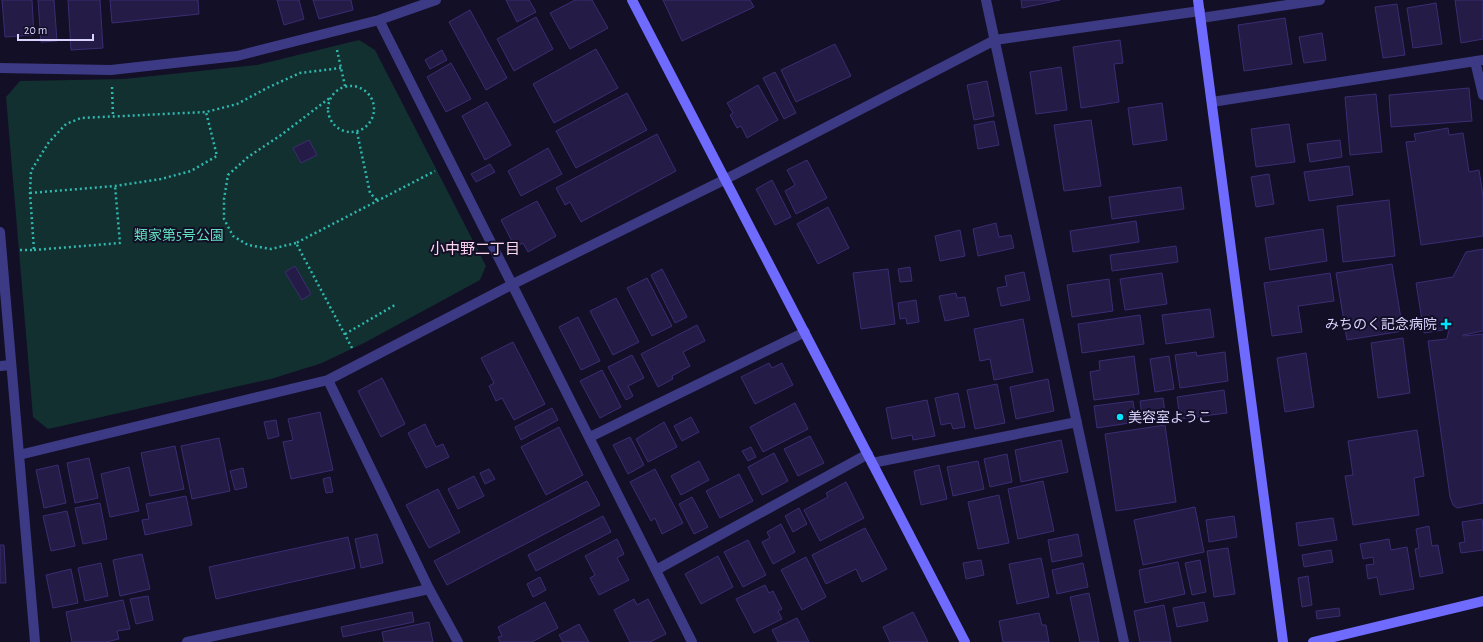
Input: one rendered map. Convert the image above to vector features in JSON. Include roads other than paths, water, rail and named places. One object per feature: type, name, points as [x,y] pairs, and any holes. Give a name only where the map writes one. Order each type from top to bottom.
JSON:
[{"type":"street","points":[[0,68],[111,70],[238,56],[380,20],[436,0]]},
{"type":"street","points":[[632,0],[965,642]]},
{"type":"street","points":[[986,0],[1124,642]]},
{"type":"street","points":[[1198,0],[1283,642]]},
{"type":"street","points":[[19,455],[328,380],[513,284],[726,179],[995,40],[1320,0]]},
{"type":"street","points":[[380,20],[692,642]]},
{"type":"street","points":[[1212,102],[1479,60],[1483,95]]},
{"type":"street","points":[[0,232],[35,642]]},
{"type":"street","points":[[590,437],[805,332]]},
{"type":"street","points":[[0,366],[11,365]]},
{"type":"street","points":[[328,380],[429,589],[458,642]]},
{"type":"street","points":[[656,570],[870,459],[1077,422]]},
{"type":"street","points":[[187,642],[226,638],[429,589]]},
{"type":"street","points":[[1313,642],[1483,601]]},
{"type":"place","name":"みちのく記念病院","points":[[1446,324]]},
{"type":"place","name":"美容室ようこ","points":[[1120,417]]},
{"type":"district","name":"小中野二丁目","points":[[475,249]]},
{"type":"park label","name":"類家第5号公園","points":[[179,235]]}]
